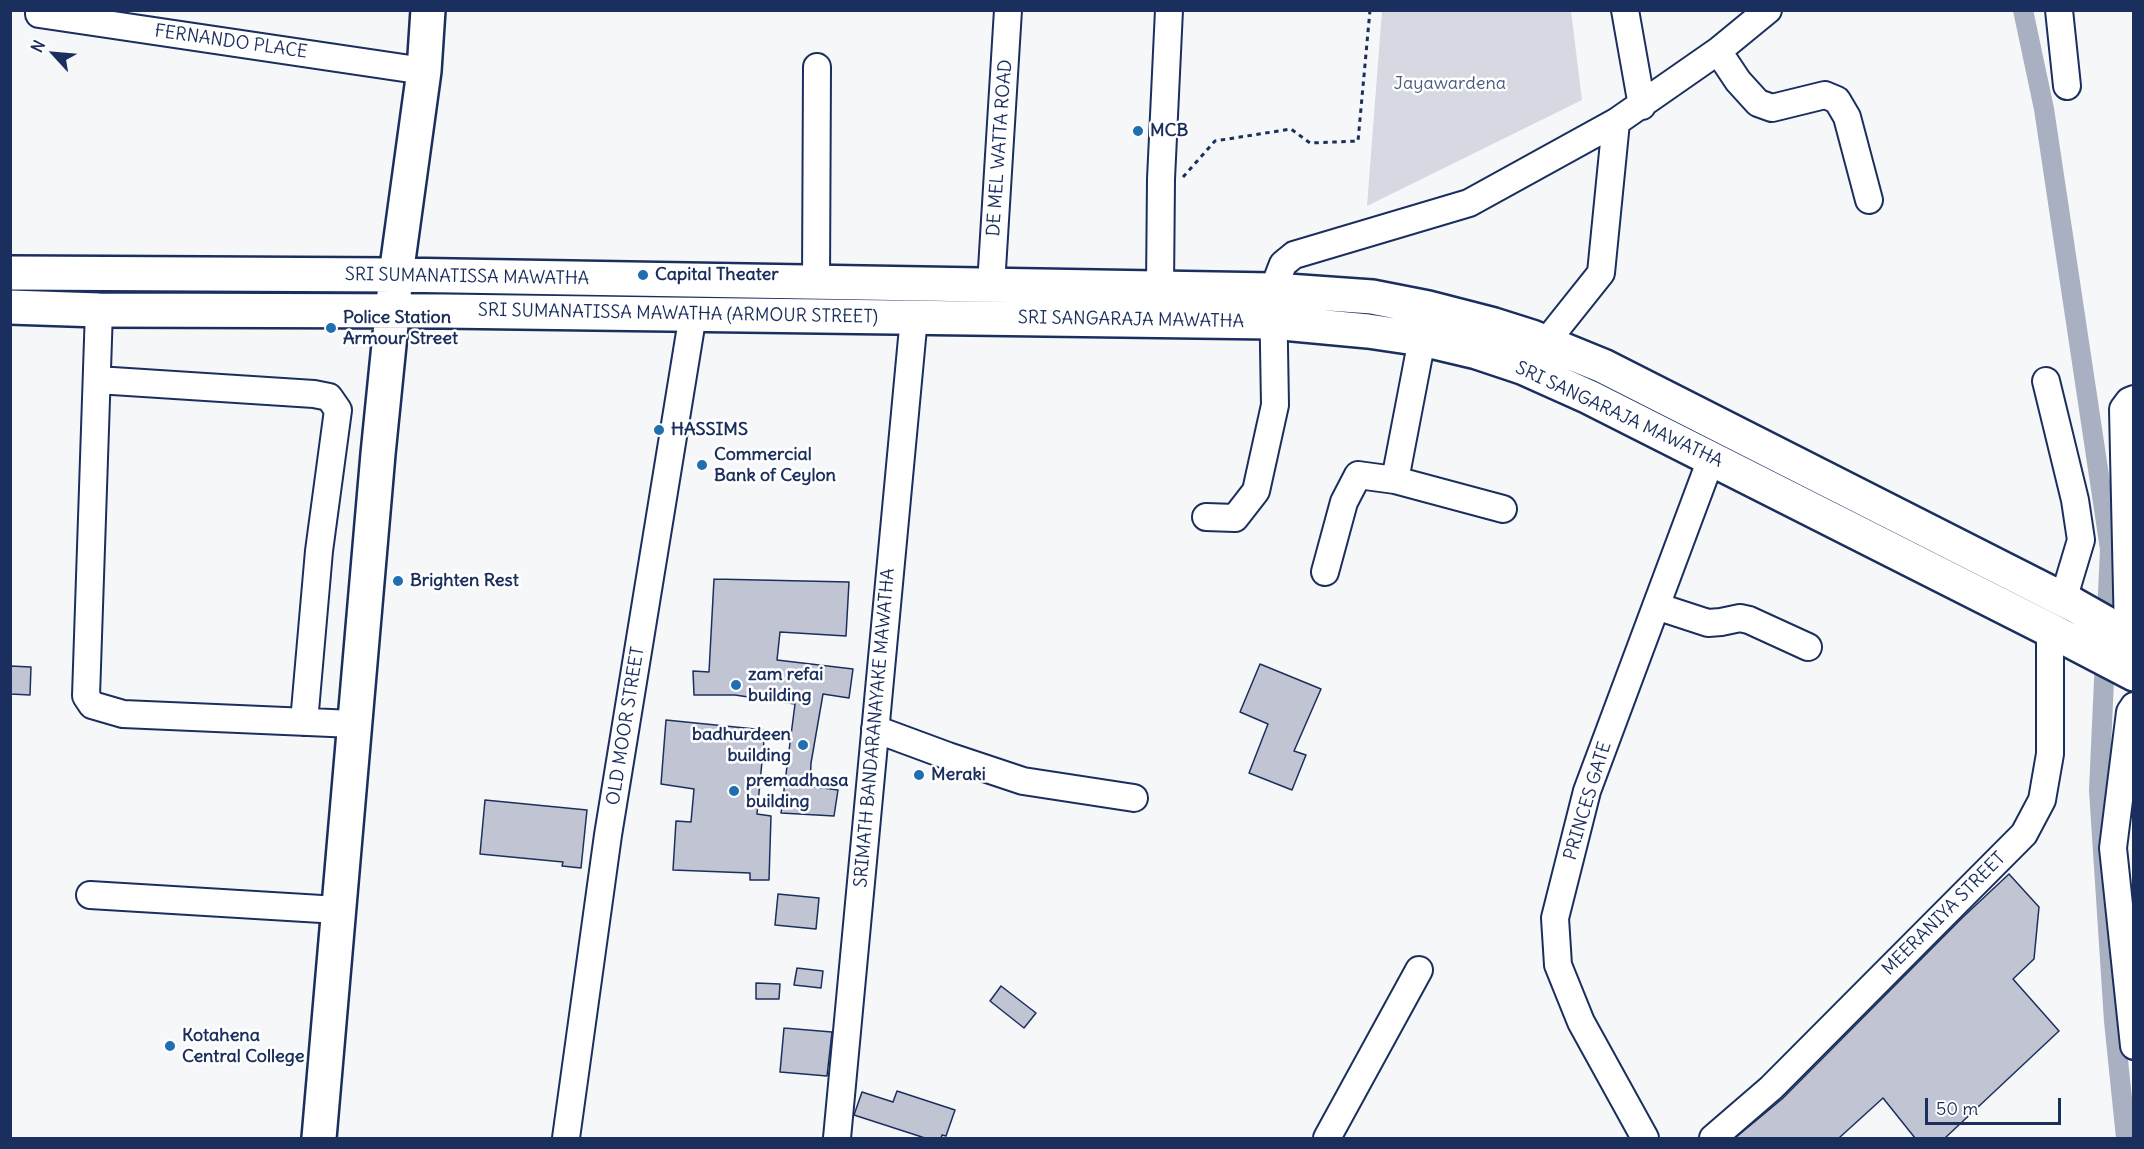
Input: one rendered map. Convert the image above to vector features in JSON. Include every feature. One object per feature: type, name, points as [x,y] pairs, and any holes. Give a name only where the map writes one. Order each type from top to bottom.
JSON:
[{"type":"main road","points":[[319,1138],[378,454],[396,275],[424,71],[428,10]]},
{"type":"main road","name":"SRI SUMANATISSA MAWATHA","points":[[12,273],[396,275],[924,284]]},
{"type":"main road","name":"SRI SANGARAJA MAWATHA","points":[[924,284],[1273,290],[1372,297],[1485,322],[1546,342],[1602,366],[2126,634]]},
{"type":"main road","name":"SRI SUMANATISSA MAWATHA (ARMOUR STREET)","points":[[10,307],[99,310],[393,310],[914,317]]},
{"type":"main road","name":"SRI SANGARAJA MAWATHA","points":[[914,317],[1272,322],[1368,331],[1422,339],[1477,352],[1522,367],[1589,397],[2133,674]]},
{"type":"street","name":"DE MEL WATTA ROAD","points":[[991,285],[1008,10]]},
{"type":"street","points":[[1160,288],[1161,179],[1169,10]]},
{"type":"street","points":[[1625,10],[1642,106]]},
{"type":"street","points":[[1206,517],[1235,518],[1256,491],[1275,405],[1273,290],[1283,264],[1294,255],[1469,203],[1642,106],[1718,51],[1768,10]]},
{"type":"street","points":[[2059,10],[2067,86]]},
{"type":"street","name":"FERNANDO PLACE","points":[[39,14],[424,71]]},
{"type":"street","points":[[1718,51],[1738,81],[1758,103],[1772,108],[1825,95],[1837,100],[1847,117],[1869,200]]},
{"type":"street","points":[[816,282],[817,68]]},
{"type":"street","points":[[1546,342],[1601,273],[1616,122]]},
{"type":"street","points":[[99,310],[86,696],[92,705],[123,714],[354,724]]},
{"type":"street","name":"OLD MOOR STREET","points":[[566,1138],[608,835],[693,314]]},
{"type":"street","name":"SRIMATH BANDARANAYAKE MAWATHA","points":[[837,1138],[914,317]]},
{"type":"street","points":[[1395,480],[1422,339]]},
{"type":"street","points":[[97,380],[314,394],[329,397],[338,410],[319,552],[304,722]]},
{"type":"street","points":[[2046,381],[2075,500],[2081,540],[2069,603]]},
{"type":"street","points":[[2126,634],[2130,499],[2123,409],[2128,401],[2133,399]]},
{"type":"street","name":"PRINCES GATE","points":[[1645,1138],[1581,1022],[1558,965],[1555,918],[1587,791],[1712,459]]},
{"type":"street","points":[[1325,572],[1344,502],[1358,475],[1395,480],[1503,509]]},
{"type":"street","points":[[1656,606],[1708,623],[1740,618],[1749,620],[1808,647]]},
{"type":"street","name":"MEERANIYA STREET","points":[[1713,1138],[1771,1088],[2024,834],[2043,800],[2050,754],[2050,630]]},
{"type":"street","points":[[2133,706],[2130,712],[2113,848],[2133,1046]]},
{"type":"street","points":[[874,729],[1023,781],[1134,798]]},
{"type":"street","points":[[90,896],[338,910]]},
{"type":"street","points":[[1328,1138],[1419,970]]},
{"type":"path","points":[[1161,179],[1182,177],[1215,141],[1291,129],[1310,143],[1358,141],[1370,10]]},
{"type":"green space","name":"Jayawardena","points":[[1382,11],[1571,11],[1582,100],[1367,206]]},
{"type":"building","points":[[714,579],[849,582],[846,636],[780,632],[777,660],[853,669],[849,698],[823,694],[811,763],[810,786],[838,790],[834,816],[781,813],[795,704],[735,695],[694,695],[693,671],[709,672]]},
{"type":"building","points":[[1260,664],[1321,689],[1294,751],[1306,755],[1292,790],[1249,773],[1268,724],[1240,712]]},
{"type":"building","points":[[10,666],[31,667],[30,695],[10,694]]},
{"type":"building","points":[[666,720],[765,730],[757,814],[771,816],[769,880],[750,880],[750,873],[673,870],[676,821],[691,822],[694,789],[661,784]]},
{"type":"building","points":[[485,800],[587,810],[581,868],[562,866],[563,862],[480,854]]},
{"type":"building","points":[[2009,874],[2039,907],[2034,959],[2013,979],[2059,1031],[1945,1138],[1915,1138],[1883,1098],[1839,1138],[1735,1138],[1782,1099],[1962,918]]},
{"type":"building","points":[[778,894],[819,898],[816,929],[775,925]]},
{"type":"building","points":[[797,968],[823,971],[821,988],[794,985]]},
{"type":"building","points":[[756,983],[780,984],[779,999],[756,999]]},
{"type":"building","points":[[1001,986],[1036,1013],[1024,1028],[990,1001]]},
{"type":"building","points":[[784,1028],[832,1032],[827,1076],[780,1072]]},
{"type":"building","points":[[897,1091],[955,1110],[946,1136],[925,1138],[854,1115],[862,1092],[893,1102]]},
{"type":"waterway","points":[[2023,10],[2044,109],[2110,549],[2099,790],[2114,1021],[2126,1138]]},
{"type":"place","name":"MCB","points":[[1138,131]]},
{"type":"place","name":"Capital Theater","points":[[643,275]]},
{"type":"place","name":"Police Station Armour Street","points":[[331,328]]},
{"type":"place","name":"HASSIMS","points":[[659,430]]},
{"type":"place","name":"Commercial Bank of Ceylon","points":[[702,465]]},
{"type":"place","name":"Brighten Rest","points":[[398,581]]},
{"type":"place","name":"zam refai building","points":[[736,685]]},
{"type":"place","name":"badhurdeen building","points":[[803,745]]},
{"type":"place","name":"Meraki","points":[[919,775]]},
{"type":"place","name":"premadhasa building","points":[[734,791]]},
{"type":"place","name":"Kotahena Central College","points":[[170,1046]]}]
